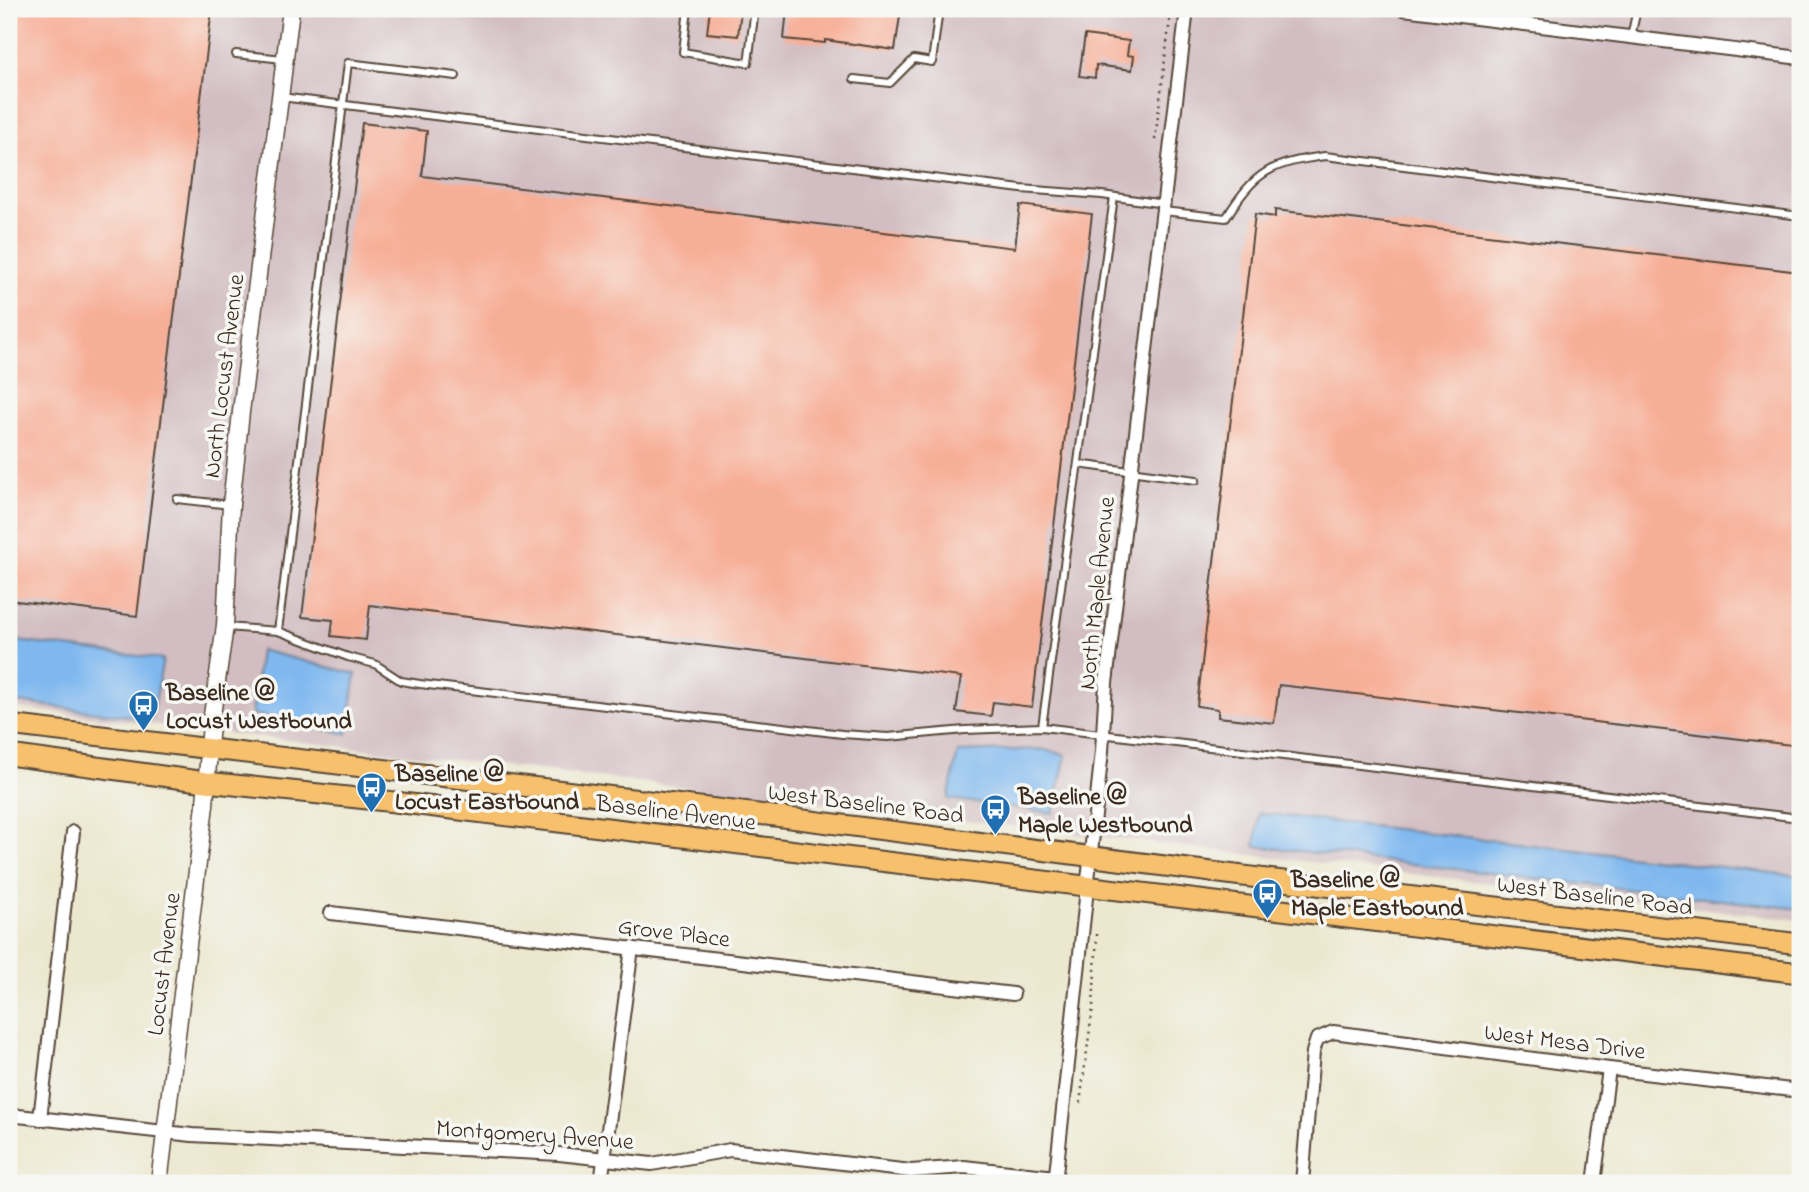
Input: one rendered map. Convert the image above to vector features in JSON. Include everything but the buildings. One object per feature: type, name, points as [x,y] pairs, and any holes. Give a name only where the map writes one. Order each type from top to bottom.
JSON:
[{"type":"main road","name":"West Baseline Road","points":[[9,725],[750,813],[1800,944]]},
{"type":"main road","name":"Baseline Avenue","points":[[9,755],[206,782],[400,803],[1087,887]]},
{"type":"main road","points":[[1087,887],[1800,973]]},
{"type":"street","name":"North Locust Avenue","points":[[210,750],[211,722],[225,626],[230,505],[291,9]]},
{"type":"street","name":"North Maple Avenue","points":[[1056,1180],[1104,735],[1106,683],[1187,9]]},
{"type":"street","points":[[1403,9],[1478,13],[1632,37],[1800,58]]},
{"type":"street","name":"Locust Avenue","points":[[159,1183],[210,750]]},
{"type":"street","points":[[40,1119],[74,832]]},
{"type":"street","name":"Grove Place","points":[[331,913],[1013,994]]},
{"type":"street","points":[[601,1183],[632,948]]},
{"type":"street","name":"West Mesa Drive","points":[[1302,1183],[1313,1052],[1317,1039],[1333,1032],[1609,1069],[1800,1091]]},
{"type":"street","points":[[1594,1183],[1609,1069]]},
{"type":"street","name":"Montgomery Avenue","points":[[9,1115],[192,1135],[559,1154],[652,1164],[730,1150],[911,1171],[964,1167],[1056,1180]]},
{"type":"lane","points":[[688,9],[683,52],[748,63],[755,9]]},
{"type":"lane","points":[[854,79],[890,83],[914,59],[932,62],[939,9]]},
{"type":"lane","points":[[1632,37],[1637,9]]},
{"type":"lane","points":[[236,54],[285,60]]},
{"type":"lane","points":[[278,631],[348,64],[456,76]]},
{"type":"lane","points":[[281,97],[1007,187],[1114,197],[1226,218],[1248,186],[1260,175],[1276,165],[1325,156],[1800,216]]},
{"type":"lane","points":[[1042,727],[1114,197]]},
{"type":"lane","points":[[1078,464],[1196,480]]},
{"type":"lane","points":[[177,499],[230,505]]},
{"type":"lane","points":[[225,626],[278,631],[375,664],[401,681],[420,684],[842,734],[888,737],[1042,727],[1800,818]]},
{"type":"path","points":[[1155,140],[1170,19],[1166,9]]},
{"type":"path","points":[[1080,1103],[1093,1006],[1097,934]]},
{"type":"shaded area","points":[[9,9],[1800,9],[1800,920],[9,707]]},
{"type":"water","points":[[9,640],[163,659],[152,719],[9,701]]},
{"type":"water","points":[[260,650],[356,674],[347,734],[252,714]]},
{"type":"water","points":[[1041,749],[1066,755],[1053,813],[948,799],[958,752]]},
{"type":"water","points":[[1259,813],[1800,876],[1800,909],[1255,846]]},
{"type":"place","name":"Baseline @ Locust Westbound","points":[[143,733]]},
{"type":"place","name":"Baseline @ Locust Eastbound","points":[[372,814]]},
{"type":"place","name":"Baseline @ Maple Westbound","points":[[995,837]]},
{"type":"place","name":"Baseline @ Maple Eastbound","points":[[1268,920]]}]
